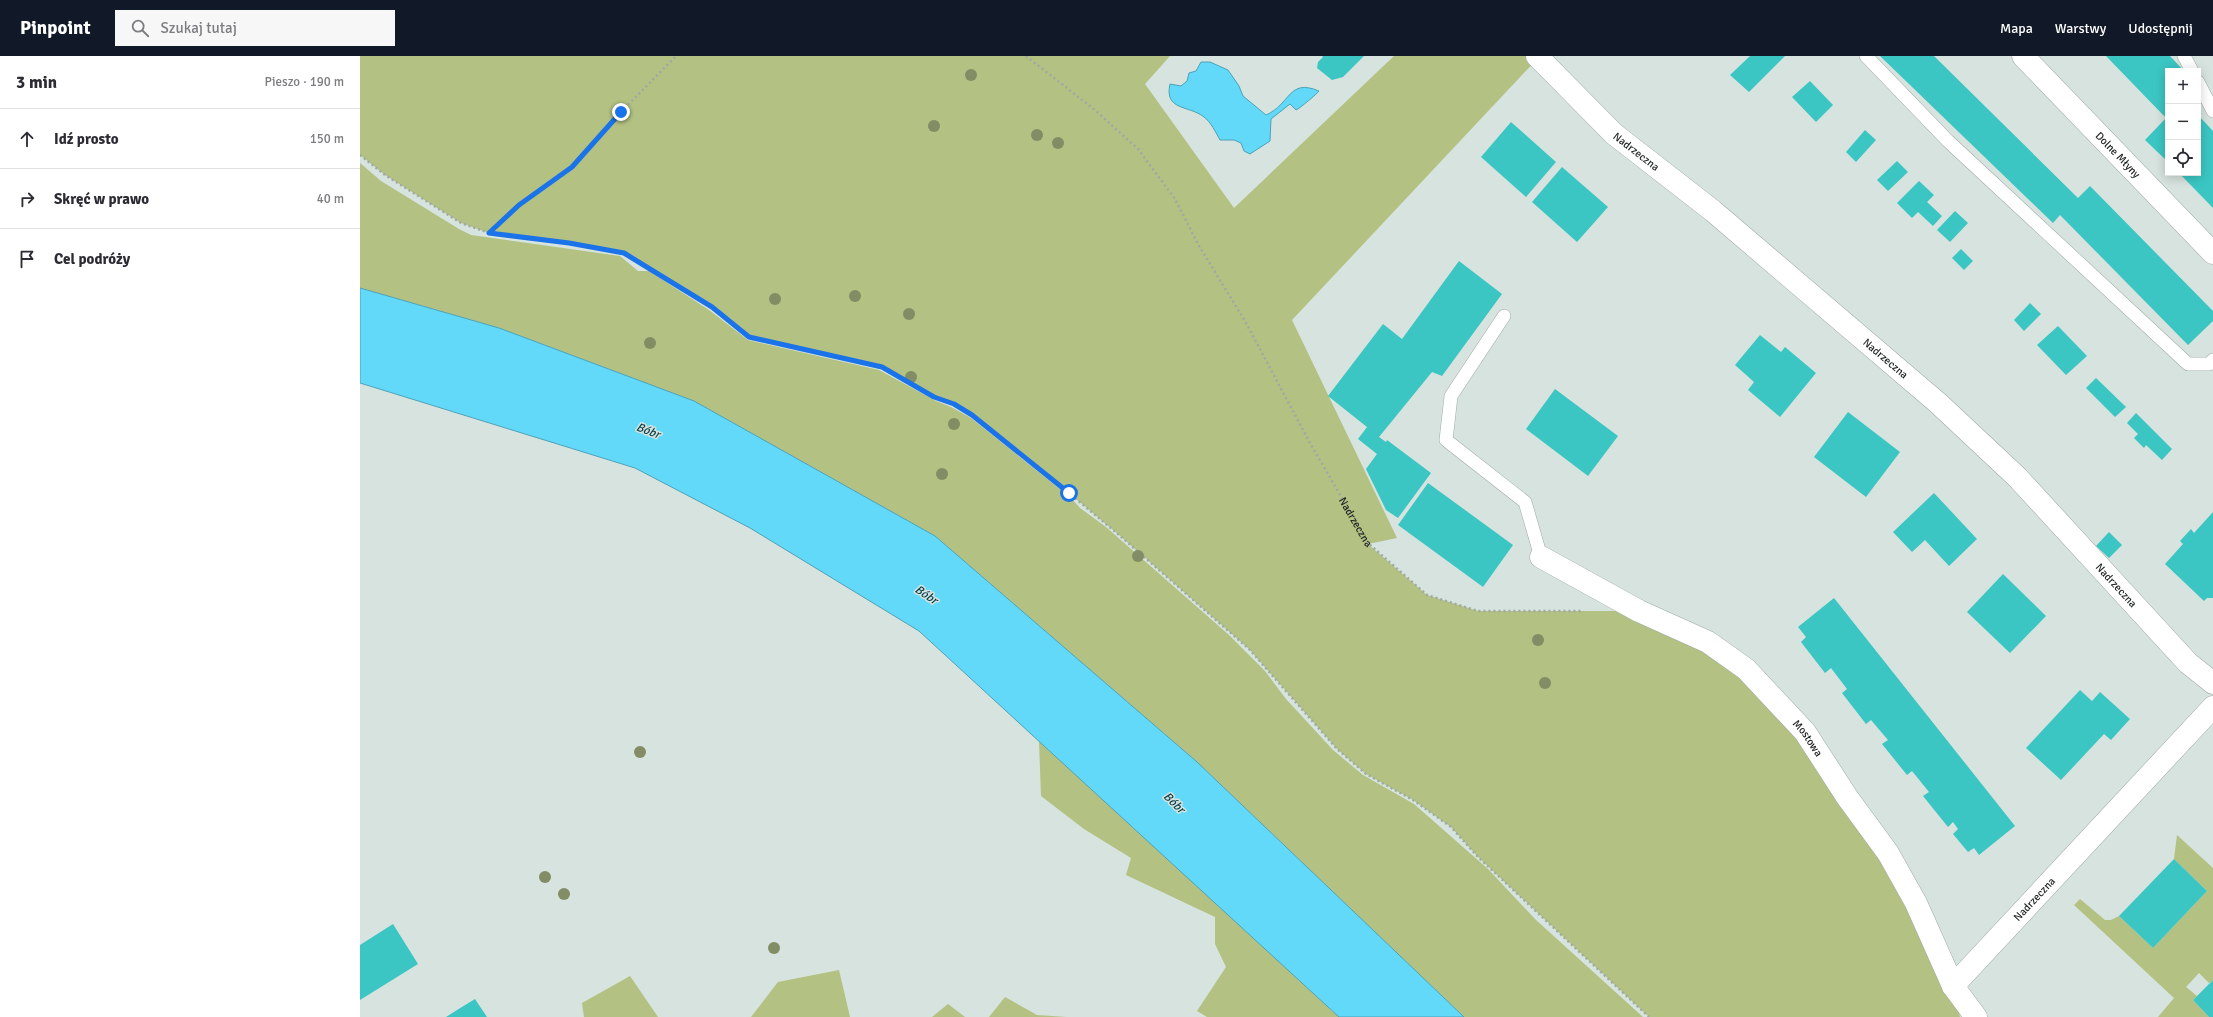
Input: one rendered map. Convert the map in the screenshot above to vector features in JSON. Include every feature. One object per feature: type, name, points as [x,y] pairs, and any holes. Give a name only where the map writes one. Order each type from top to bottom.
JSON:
[{"type":"street","name":"Nadrzeczna","points":[[1537,56],[1614,134],[1713,211],[1938,403],[2017,477],[2188,663],[2213,684]]},
{"type":"street","name":"Dolne Młyny","points":[[2023,56],[2213,253]]},
{"type":"street","name":"Mostowa","points":[[1541,557],[1639,611],[1708,642],[1746,669],[1805,732],[1847,797],[1888,853],[1916,903],[1953,986],[1976,1017]]},
{"type":"street","name":"Nadrzeczna","points":[[1953,986],[2213,707]]},
{"type":"lane","points":[[1866,56],[1948,141],[2188,364],[2209,364],[2213,360]]},
{"type":"lane","points":[[2184,56],[2190,68]]},
{"type":"lane","points":[[2201,88],[2213,111]]},
{"type":"lane","points":[[1504,316],[1451,396],[1446,440],[1525,502],[1541,557]]},
{"type":"path","points":[[489,233],[519,205],[572,167],[621,112],[676,56]]},
{"type":"path","name":"Nadrzeczna","points":[[1026,56],[1095,110],[1138,149],[1175,199],[1199,246],[1245,321],[1310,443],[1368,543],[1427,595],[1478,611],[1586,611]]},
{"type":"path","points":[[360,155],[385,175],[461,224],[489,233],[569,243],[624,253],[712,307],[749,337],[882,367],[934,397],[954,404],[972,415],[1032,462],[1119,535],[1249,649],[1337,748],[1366,774],[1413,800],[1451,827],[1484,862],[1649,1017]]},
{"type":"green space","points":[[360,56],[1170,56],[1145,84],[1234,208],[1394,56],[1539,57],[1292,320],[1397,538],[1368,544],[1427,595],[1478,611],[1639,611],[1708,642],[1805,732],[1953,986],[1960,1017],[1649,1017],[1478,857],[1451,827],[1413,800],[1366,774],[1337,749],[1249,649],[1119,535],[1032,462],[972,415],[954,404],[934,397],[881,367],[749,337],[712,307],[624,253],[569,243],[489,233],[461,223],[385,175],[360,155]]},
{"type":"green space","points":[[360,163],[381,181],[471,235],[620,256],[638,271],[649,271],[709,310],[748,340],[879,370],[971,418],[1071,498],[1080,508],[1106,527],[1229,635],[1265,671],[1286,699],[1333,750],[1363,775],[1414,804],[1488,869],[1536,920],[1643,1017],[1464,1017],[1197,762],[935,536],[694,401],[499,328],[360,288]]},
{"type":"green space","points":[[1039,741],[1339,1017],[1207,1017],[1197,1011],[1226,967],[1215,944],[1215,917],[1126,875],[1131,858],[1084,829],[1041,796]]},
{"type":"green space","points":[[2177,835],[2213,868],[2213,980],[2209,983],[2199,973],[2186,987],[2197,996],[2193,1000],[2209,1017],[2158,1017],[2174,998],[2074,905],[2080,899],[2105,920],[2111,920],[2119,916],[2153,948],[2207,891],[2174,859]]},
{"type":"green space","points":[[839,970],[850,1017],[751,1017],[778,982]]},
{"type":"green space","points":[[630,976],[658,1017],[584,1017],[582,1003]]},
{"type":"green space","points":[[1005,997],[1037,1015],[1067,1017],[989,1017]]},
{"type":"green space","points":[[948,1004],[965,1017],[932,1017]]},
{"type":"water","points":[[1201,62],[1210,62],[1228,70],[1239,86],[1243,96],[1266,115],[1280,105],[1295,90],[1309,88],[1319,91],[1298,109],[1296,110],[1290,104],[1271,119],[1270,141],[1250,154],[1244,151],[1241,143],[1234,140],[1220,140],[1207,119],[1198,113],[1179,106],[1171,99],[1169,93],[1170,84],[1181,86],[1187,81],[1189,73],[1196,71]]},
{"type":"water","name":"Bóbr","points":[[360,288],[499,328],[694,401],[935,536],[1197,762],[1464,1017],[1339,1017],[919,631],[750,528],[635,468],[360,383]]},
{"type":"building","points":[[1322,56],[1364,56],[1343,77],[1332,80],[1317,68],[1318,62],[1323,57]]},
{"type":"building","points":[[1750,56],[1785,56],[1749,92],[1730,75]]},
{"type":"building","points":[[1880,56],[1934,56],[2078,198],[2090,186],[2213,311],[2213,321],[2188,345],[2060,215],[2053,223]]},
{"type":"building","points":[[2106,56],[2170,56],[2181,68],[2165,68],[2165,117]]},
{"type":"building","points":[[1810,81],[1833,105],[1816,122],[1792,97]]},
{"type":"building","points":[[2201,118],[2213,131],[2213,208],[2182,176],[2201,176]]},
{"type":"building","points":[[2165,119],[2165,159],[2145,140]]},
{"type":"building","points":[[1511,122],[1556,162],[1526,197],[1481,157]]},
{"type":"building","points":[[1865,130],[1876,140],[1856,162],[1846,152]]},
{"type":"building","points":[[1897,161],[1908,172],[1888,191],[1877,180]]},
{"type":"building","points":[[1562,167],[1608,207],[1577,242],[1532,202]]},
{"type":"building","points":[[1919,181],[1934,195],[1927,202],[1942,216],[1933,226],[1918,212],[1912,218],[1897,203]]},
{"type":"building","points":[[1955,211],[1968,223],[1950,242],[1937,230]]},
{"type":"building","points":[[1961,249],[1973,261],[1964,270],[1952,258]]},
{"type":"building","points":[[1459,261],[1502,294],[1442,376],[1432,372],[1379,437],[1386,442],[1387,440],[1431,473],[1398,518],[1386,510],[1366,469],[1377,454],[1358,439],[1367,427],[1328,396],[1383,324],[1402,339]]},
{"type":"building","points":[[2030,303],[2041,314],[2024,331],[2014,320]]},
{"type":"building","points":[[2058,326],[2087,356],[2066,375],[2037,345]]},
{"type":"building","points":[[1760,335],[1781,352],[1785,347],[1816,373],[1780,417],[1748,390],[1754,382],[1735,365]]},
{"type":"building","points":[[2096,378],[2126,407],[2115,417],[2086,388]]},
{"type":"building","points":[[1555,389],[1618,436],[1588,476],[1526,429]]},
{"type":"building","points":[[1848,412],[1900,452],[1866,497],[1814,457]]},
{"type":"building","points":[[2136,413],[2172,449],[2162,460],[2146,445],[2144,448],[2134,438],[2138,434],[2127,423]]},
{"type":"building","points":[[1428,483],[1513,545],[1483,587],[1398,525]]},
{"type":"building","points":[[1934,493],[1977,539],[1949,566],[1925,540],[1912,552],[1893,532]]},
{"type":"building","points":[[2213,512],[2213,598],[2207,598],[2204,601],[2165,564],[2183,544],[2180,541],[2191,529],[2194,533]]},
{"type":"building","points":[[2109,532],[2122,545],[2109,558],[2096,546]]},
{"type":"building","points":[[2003,574],[2046,616],[2010,653],[1967,612]]},
{"type":"building","points":[[1834,598],[2015,826],[1979,855],[1974,848],[1968,852],[1953,834],[1958,829],[1953,822],[1948,827],[1923,796],[1929,792],[1912,771],[1907,775],[1882,744],[1888,740],[1871,720],[1866,724],[1842,693],[1847,689],[1831,668],[1825,673],[1801,642],[1806,637],[1798,627]]},
{"type":"building","points":[[2080,690],[2092,701],[2100,692],[2130,719],[2111,740],[2104,734],[2061,780],[2026,748]]},
{"type":"building","points":[[2174,859],[2207,891],[2153,948],[2119,916]]},
{"type":"building","points":[[393,924],[418,964],[360,1000],[360,945]]},
{"type":"building","points":[[2213,980],[2213,1017],[2209,1017],[2193,1000]]},
{"type":"building","points":[[475,999],[487,1017],[446,1017],[457,1010]]},
{"type":"route","points":[[621,112],[572,167],[519,205],[489,233],[569,243],[624,253],[654,270],[712,307],[749,337],[882,367],[934,397],[954,404],[972,415],[1069,493]]}]
